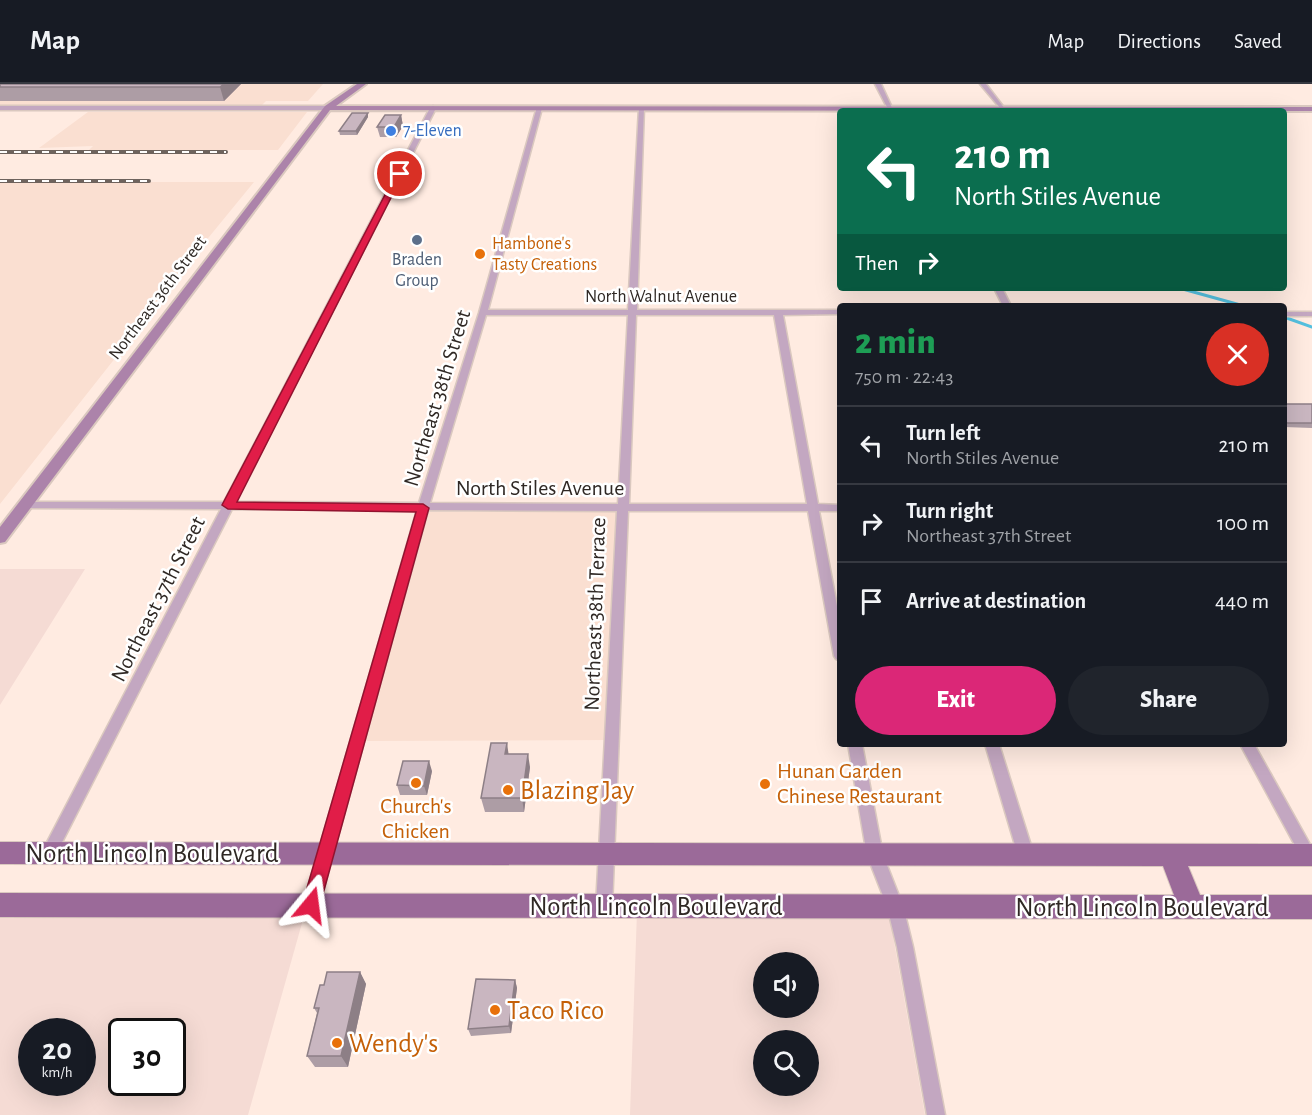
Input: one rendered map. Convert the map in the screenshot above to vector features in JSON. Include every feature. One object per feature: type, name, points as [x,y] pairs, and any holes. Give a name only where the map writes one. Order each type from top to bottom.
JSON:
[{"type":"main road","name":"Northeast 36th Street","points":[[0,538],[328,108],[327,102],[347,84]]},
{"type":"main road","points":[[328,108],[362,84]]},
{"type":"main road","points":[[344,97],[368,108]]},
{"type":"main road","points":[[328,108],[837,109]]},
{"type":"main road","points":[[1287,109],[1312,109]]},
{"type":"main road","name":"North Lincoln Boulevard","points":[[0,853],[1310,855]]},
{"type":"main road","points":[[1171,855],[1192,907]]},
{"type":"main road","name":"North Lincoln Boulevard","points":[[0,905],[1312,907]]},
{"type":"street","points":[[878,84],[890,108]]},
{"type":"street","points":[[984,84],[1003,108]]},
{"type":"street","points":[[0,108],[328,108]]},
{"type":"street","name":"Northeast 37th Street","points":[[49,853],[433,108]]},
{"type":"street","name":"Northeast 38th Street","points":[[311,905],[423,508],[483,314],[539,108]]},
{"type":"street","name":"Northeast 38th Terrace","points":[[604,906],[642,108]]},
{"type":"street","points":[[777,312],[837,639]]},
{"type":"street","name":"North Walnut Avenue","points":[[483,314],[837,312]]},
{"type":"street","points":[[1287,314],[1312,314]]},
{"type":"street","name":"North Stiles Avenue","points":[[25,505],[837,508]]},
{"type":"street","points":[[856,747],[875,855],[895,906],[936,1115]]},
{"type":"street","points":[[993,747],[1026,855]]},
{"type":"street","points":[[1249,747],[1310,855]]},
{"type":"shaded area","points":[[0,84],[323,84],[308,101],[266,101],[262,105],[0,105]]},
{"type":"shaded area","points":[[88,112],[307,112],[278,150],[89,150],[93,146],[39,148]]},
{"type":"shaded area","points":[[0,182],[254,182],[155,303],[157,305],[0,504]]},
{"type":"shaded area","points":[[617,510],[606,740],[364,741],[427,512]]},
{"type":"shaded area","points":[[0,569],[85,569],[0,705]]},
{"type":"shaded area","points":[[637,911],[890,919],[925,1115],[630,1115]]},
{"type":"shaded area","points":[[0,914],[304,916],[248,1115],[0,1115]]},
{"type":"building","points":[[0,84],[224,84],[220,87],[0,87]]},
{"type":"building","points":[[352,113],[368,113],[356,131],[339,131]]},
{"type":"building","points":[[385,115],[401,115],[394,127],[377,127]]},
{"type":"building","points":[[1287,404],[1312,404],[1312,423],[1287,423]]},
{"type":"building","name":"Blazing Jay","points":[[491,743],[507,743],[505,754],[528,754],[522,798],[481,798]]},
{"type":"building","points":[[403,761],[429,761],[424,786],[397,785]]},
{"type":"building","name":"Wendy's","points":[[327,972],[360,972],[341,1056],[307,1056],[319,1008],[314,1008],[320,985],[324,985]]},
{"type":"building","name":"Taco Rico","points":[[476,979],[515,980],[509,1026],[468,1029]]},
{"type":"waterway","points":[[1190,291],[1233,303]]},
{"type":"waterway","points":[[1287,318],[1312,327]]},
{"type":"railway","points":[[0,152],[226,152]]},
{"type":"railway","points":[[0,181],[149,181]]},
{"type":"place","name":"7-Eleven","points":[[391,131]]},
{"type":"place","name":"Braden Group","points":[[417,240]]},
{"type":"place","name":"Hambone's Tasty Creations","points":[[480,254]]},
{"type":"place","name":"Church's Chicken","points":[[416,783]]},
{"type":"place","name":"Hunan Garden Chinese Restaurant","points":[[765,784]]},
{"type":"place","name":"Blazing Jay","points":[[508,790]]},
{"type":"place","name":"Taco Rico","points":[[495,1010]]},
{"type":"place","name":"Wendy's","points":[[337,1043]]},
{"type":"route","points":[[311,905],[423,508],[228,505],[400,174]]}]
